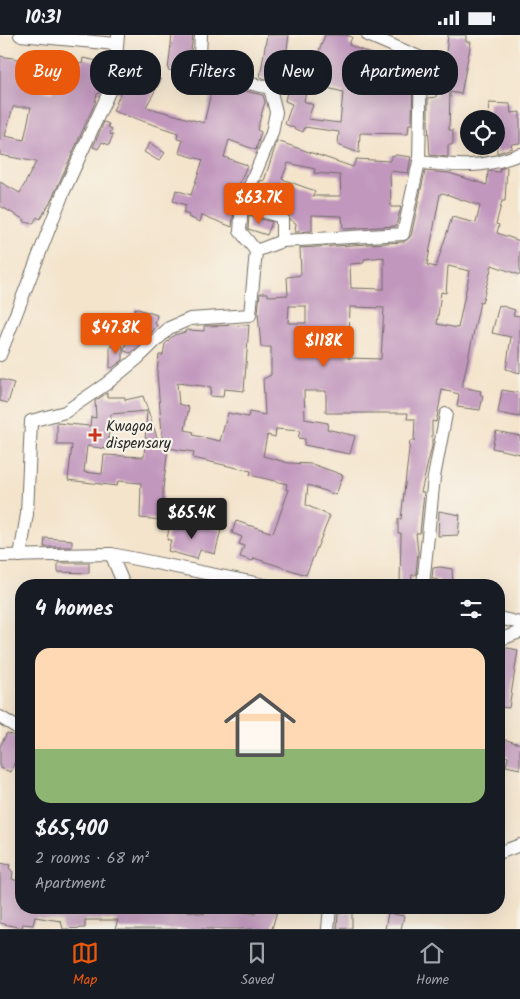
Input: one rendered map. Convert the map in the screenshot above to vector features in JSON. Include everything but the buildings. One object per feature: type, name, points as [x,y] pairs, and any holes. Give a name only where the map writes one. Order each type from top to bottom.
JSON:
[{"type":"street","points":[[0,355],[64,193],[114,81],[117,40],[20,35]]},
{"type":"street","points":[[20,557],[27,514],[31,421],[65,412],[106,384],[138,358],[168,327],[190,319],[250,315],[256,251],[240,231],[242,205],[272,133],[276,112],[270,88],[199,72],[201,35]]},
{"type":"street","points":[[256,251],[282,241],[403,234],[419,162],[421,58],[368,35]]},
{"type":"street","points":[[419,162],[458,166],[498,163],[520,154]]},
{"type":"street","points":[[242,205],[282,217],[282,241]]},
{"type":"street","points":[[424,579],[434,477],[446,414]]},
{"type":"street","points":[[111,554],[121,579]]},
{"type":"street","points":[[0,556],[111,554],[235,579]]},
{"type":"street","points":[[505,619],[520,623]]},
{"type":"street","points":[[505,638],[520,632]]},
{"type":"street","points":[[0,717],[15,726]]},
{"type":"street","points":[[505,851],[520,845]]},
{"type":"street","points":[[328,929],[329,914]]},
{"type":"place","name":"Kwagoa dispensary","points":[[95,435]]}]
